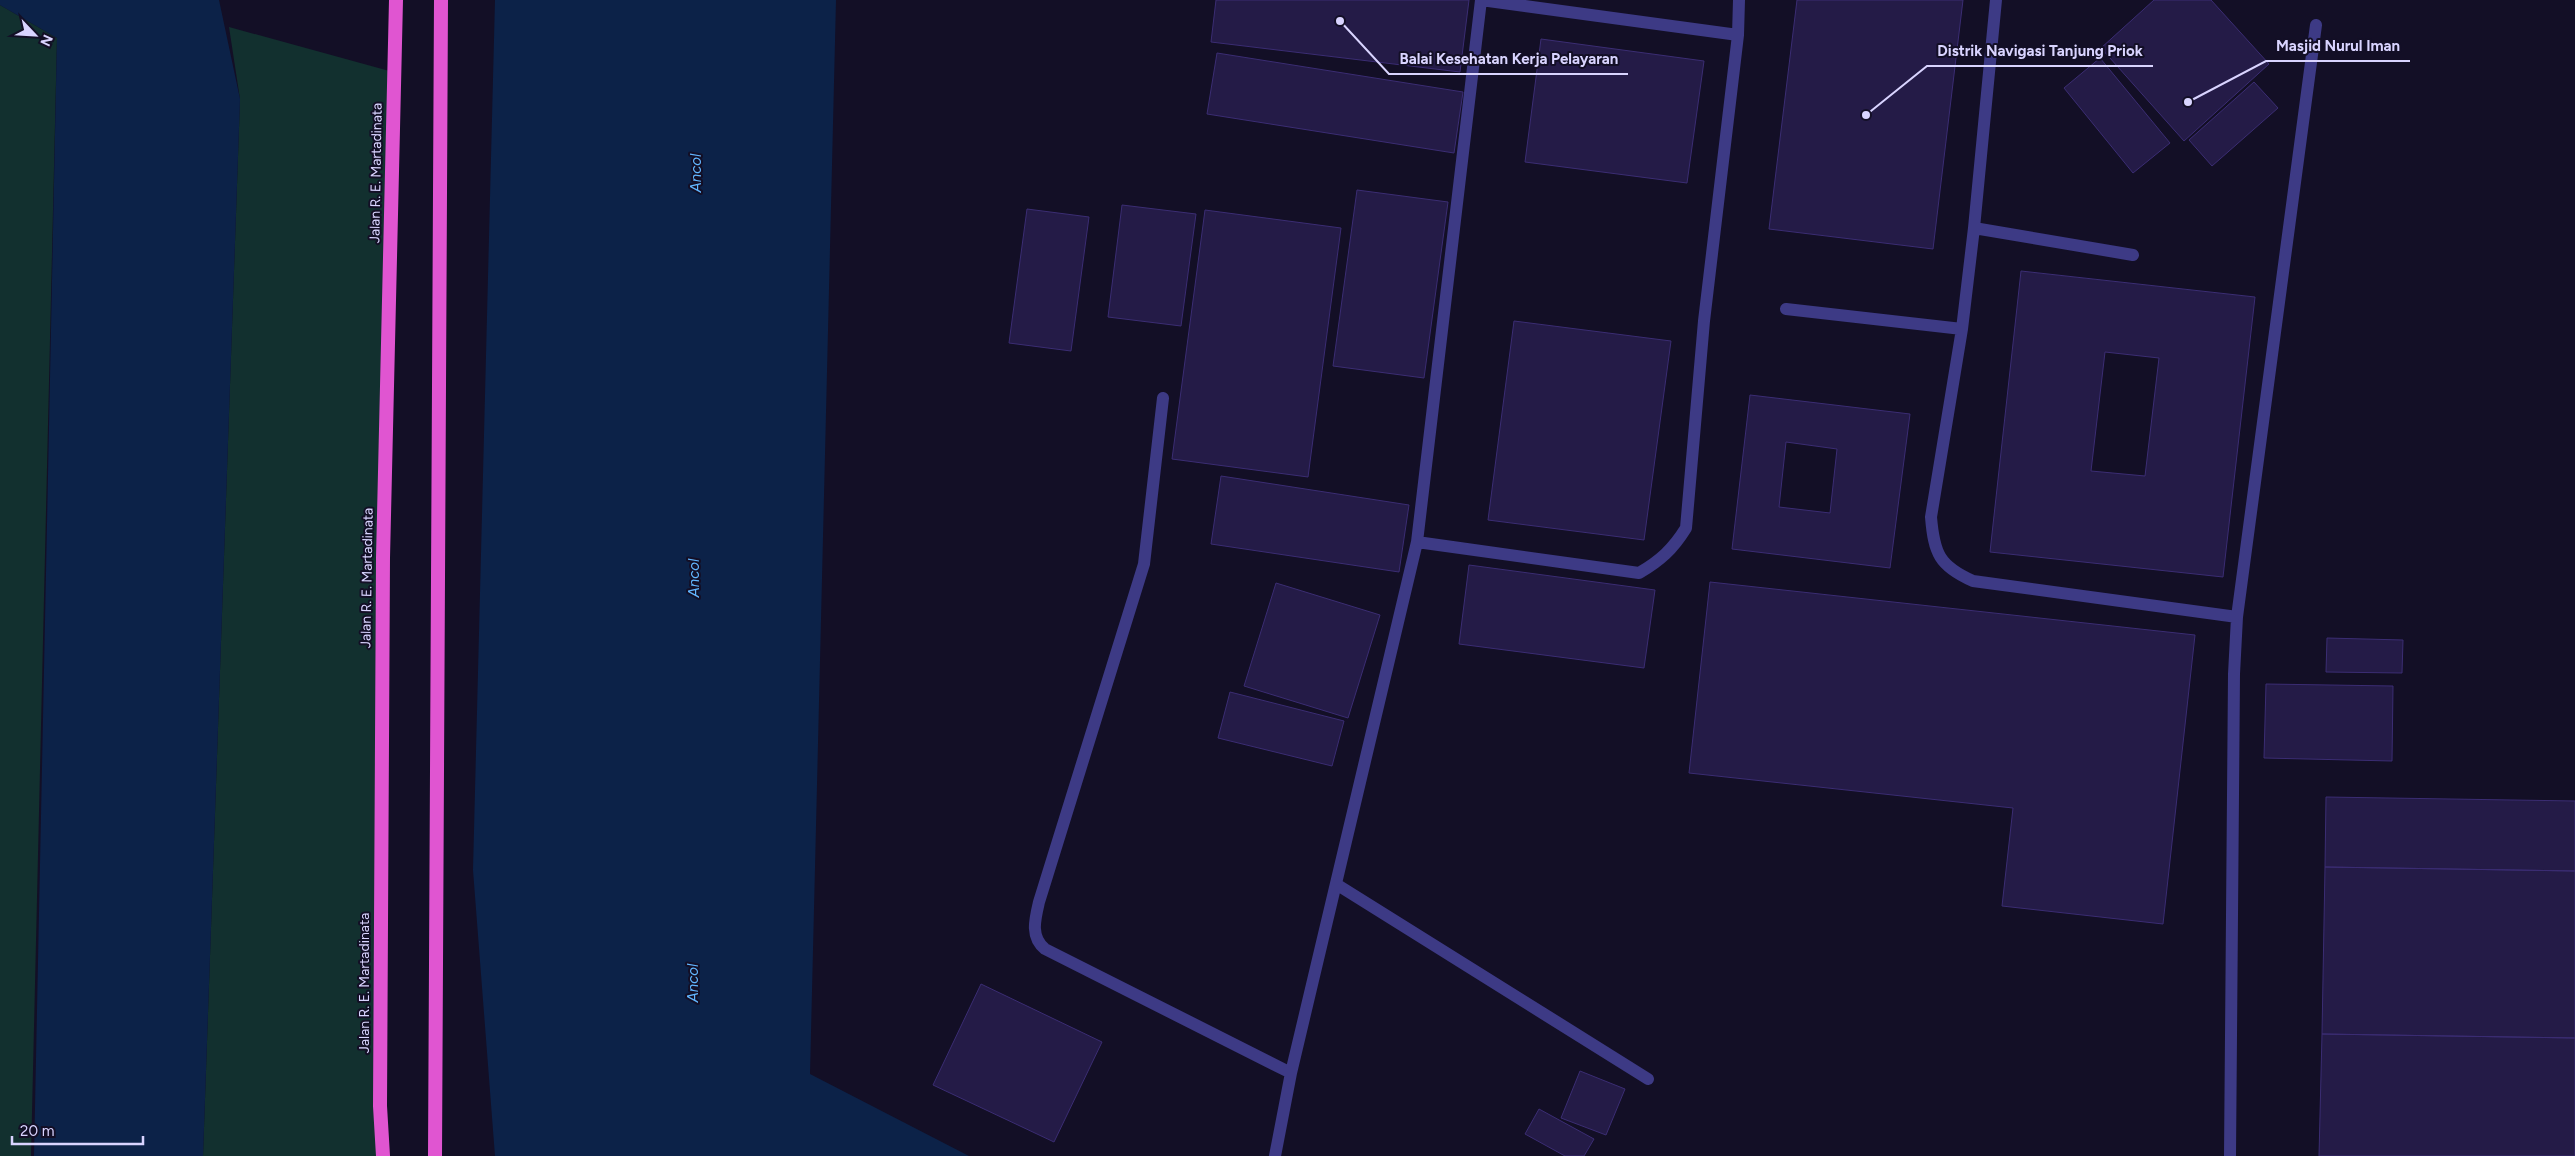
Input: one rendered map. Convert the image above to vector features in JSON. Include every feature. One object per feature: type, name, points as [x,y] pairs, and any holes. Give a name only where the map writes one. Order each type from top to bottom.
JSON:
[{"type":"highway","name":"Jalan R. E. Martadinata","points":[[383,1156],[380,1106],[383,568],[396,0]]},
{"type":"highway","points":[[435,1156],[441,0]]},
{"type":"lane","points":[[1275,1156],[1292,1072],[1417,542],[1481,0],[1738,35]]},
{"type":"lane","points":[[1417,542],[1639,573],[1658,562],[1674,547],[1686,528],[1704,321],[1738,35],[1740,0]]},
{"type":"lane","points":[[1996,0],[1974,228],[1962,329],[1931,517],[1933,544],[1940,558],[1954,572],[1973,582],[2237,616]]},
{"type":"lane","points":[[2230,1156],[2234,674],[2237,616],[2316,25]]},
{"type":"lane","points":[[1974,228],[2133,255]]},
{"type":"lane","points":[[1786,309],[1962,329]]},
{"type":"lane","points":[[1163,398],[1144,564],[1039,902],[1034,931],[1038,943],[1045,949],[1292,1072]]},
{"type":"lane","points":[[1336,884],[1648,1079]]},
{"type":"green space","points":[[0,5],[57,38],[31,1156],[0,1156]]},
{"type":"green space","points":[[229,27],[393,72],[383,1156],[203,1156],[240,99]]},
{"type":"water","points":[[0,0],[219,0],[240,99],[203,1156],[34,1156],[57,38],[0,5]]},
{"type":"water","name":"Ancol","points":[[495,0],[836,0],[810,1074],[969,1156],[495,1156],[473,870]]},
{"type":"building","points":[[1216,0],[1469,0],[1460,72],[1211,42]]},
{"type":"building","points":[[1797,0],[1963,0],[1933,249],[1769,229]]},
{"type":"building","points":[[2154,0],[2211,0],[2269,64],[2184,141],[2101,48]]},
{"type":"building","points":[[1541,39],[1704,61],[1687,183],[1525,162]]},
{"type":"building","points":[[1217,53],[1463,92],[1454,153],[1207,114]]},
{"type":"building","points":[[2100,58],[2170,143],[2133,173],[2064,88]]},
{"type":"building","points":[[2254,82],[2278,108],[2212,166],[2189,140]]},
{"type":"building","points":[[1357,190],[1448,202],[1424,378],[1333,366]]},
{"type":"building","points":[[1122,205],[1196,214],[1181,326],[1108,317]]},
{"type":"building","points":[[1027,209],[1089,217],[1071,351],[1009,343]]},
{"type":"building","points":[[1205,210],[1341,228],[1308,477],[1172,459]]},
{"type":"building","points":[[2021,271],[2255,297],[2223,577],[1990,552]],"holes":[[[2105,352],[2159,358],[2145,476],[2091,471]]]},
{"type":"building","points":[[1514,321],[1671,341],[1644,540],[1488,520]]},
{"type":"building","points":[[1750,395],[1910,414],[1890,568],[1732,549]],"holes":[[[1786,442],[1837,449],[1830,513],[1779,507]]]},
{"type":"building","points":[[1221,476],[1409,505],[1399,572],[1211,544]]},
{"type":"building","points":[[1469,565],[1655,590],[1644,668],[1459,644]]},
{"type":"building","points":[[1710,582],[2195,635],[2163,924],[2002,906],[2013,808],[1689,773]]},
{"type":"building","points":[[1276,583],[1380,615],[1348,718],[1244,686]]},
{"type":"building","points":[[2327,638],[2403,640],[2402,673],[2326,672]]},
{"type":"building","points":[[2266,684],[2393,686],[2392,761],[2264,758]]},
{"type":"building","points":[[1230,692],[1344,721],[1332,766],[1218,738]]},
{"type":"building","points":[[2326,797],[2575,801],[2575,871],[2325,867]]},
{"type":"building","points":[[2325,867],[2575,871],[2575,1038],[2322,1034]]},
{"type":"building","points":[[981,984],[1102,1042],[1054,1142],[933,1085]]},
{"type":"building","points":[[2322,1034],[2575,1038],[2575,1156],[2319,1156]]},
{"type":"building","points":[[1580,1071],[1625,1089],[1606,1135],[1561,1118]]},
{"type":"building","points":[[1539,1109],[1594,1139],[1584,1156],[1565,1156],[1525,1134]]},
{"type":"place","name":"Balai Kesehatan Kerja Pelayaran","points":[[1340,21]]},
{"type":"place","name":"Masjid Nurul Iman","points":[[2188,102]]},
{"type":"place","name":"Distrik Navigasi Tanjung Priok","points":[[1866,115]]}]
